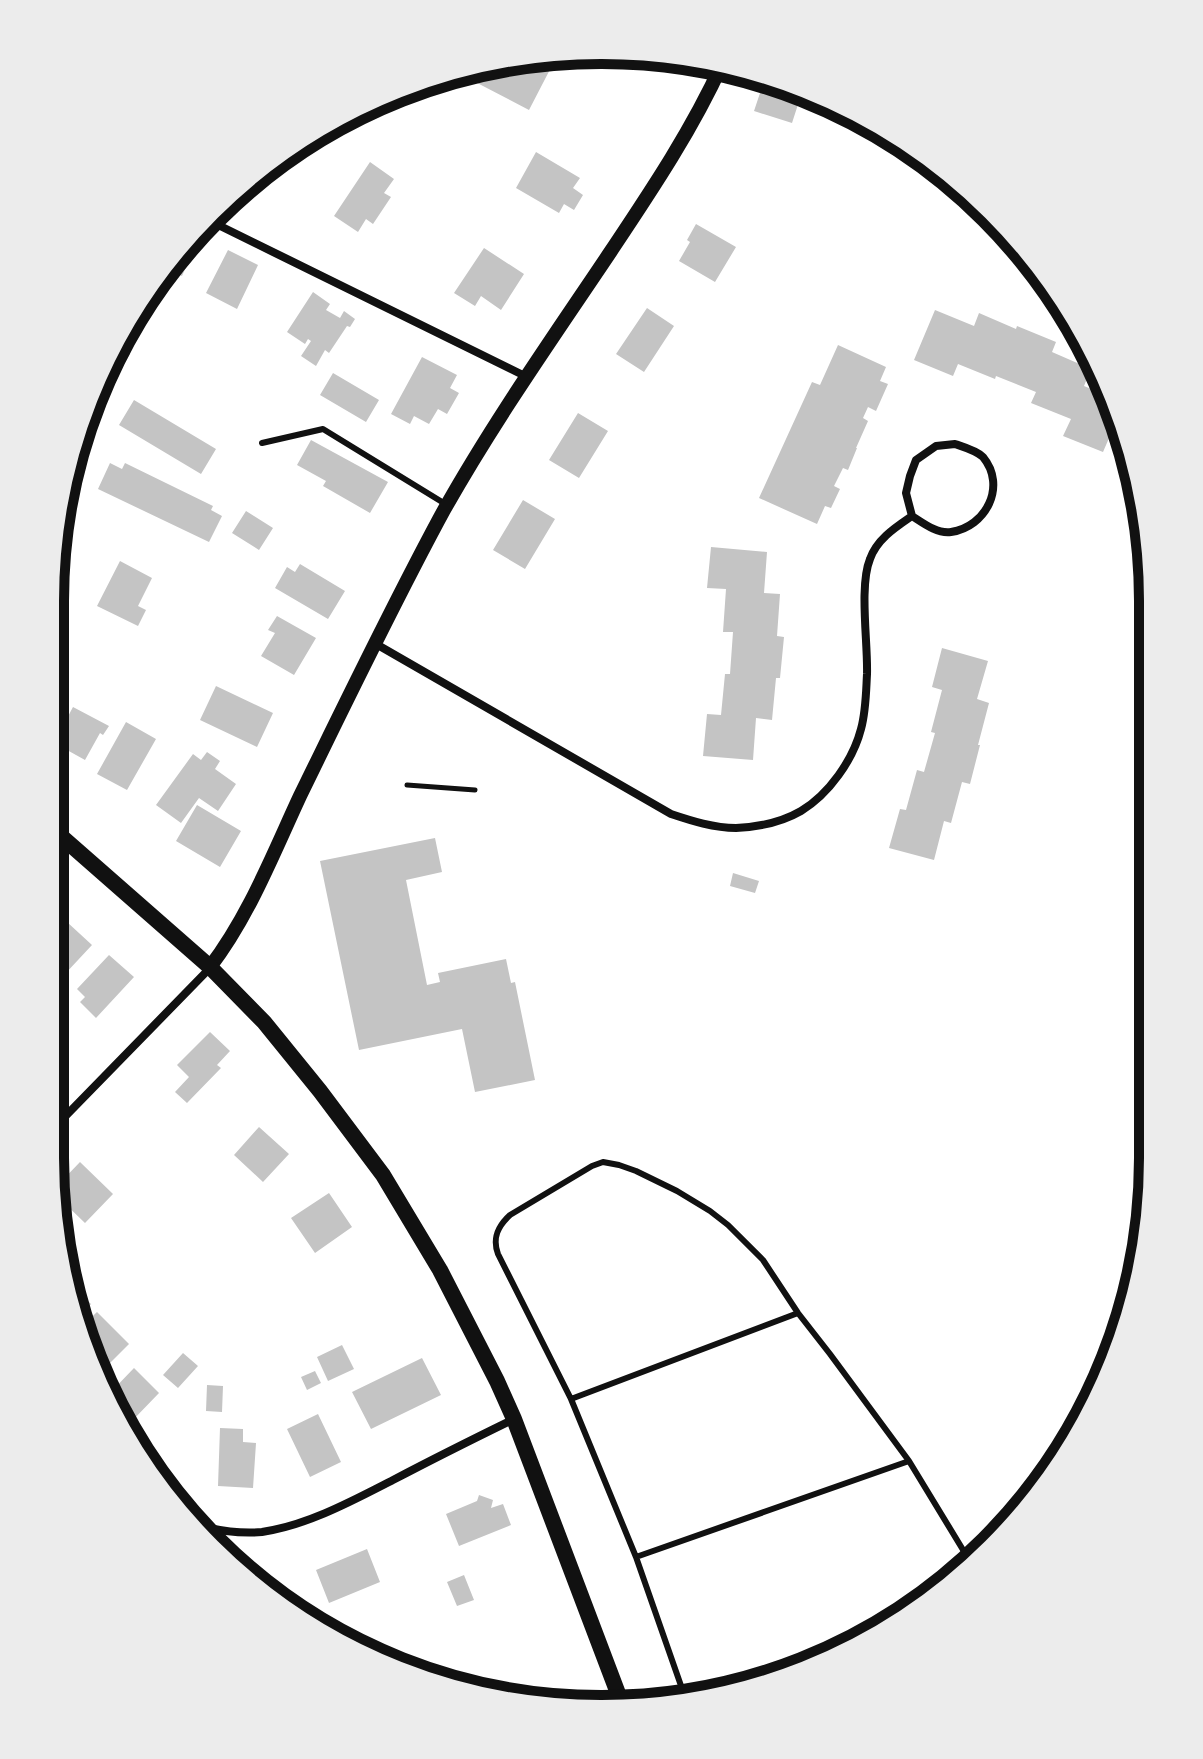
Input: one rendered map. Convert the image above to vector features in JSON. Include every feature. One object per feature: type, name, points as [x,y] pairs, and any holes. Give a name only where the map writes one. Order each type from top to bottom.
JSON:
[{"type":"main road","points":[[64,839],[210,967],[264,1022],[383,1175],[440,1270],[497,1381],[618,1695]]},
{"type":"street","points":[[64,1118],[210,967],[229,942],[447,505],[656,181],[696,117],[716,76]]},
{"type":"street","points":[[218,225],[527,377]]},
{"type":"street","points":[[955,444],[981,455],[993,476],[991,503],[972,525],[949,533],[930,528],[912,516],[906,493],[916,460],[936,446],[955,444]]},
{"type":"street","points":[[376,644],[671,814],[702,824],[735,828],[765,824],[801,811],[838,775],[851,753],[861,729],[865,704],[865,584],[869,560],[877,545],[891,530],[912,516]]},
{"type":"street","points":[[212,1528],[250,1533],[281,1528],[323,1514],[514,1419]]},
{"type":"lane","points":[[262,443],[323,429],[447,505]]},
{"type":"lane","points":[[682,1689],[636,1557],[571,1399],[495,1244],[496,1233],[510,1215],[595,1164],[613,1163],[677,1191],[728,1225],[763,1260],[798,1313],[909,1461],[965,1553]]},
{"type":"lane","points":[[571,1399],[798,1313]]},
{"type":"lane","points":[[636,1557],[909,1461]]},
{"type":"path","points":[[407,785],[475,790]]},
{"type":"building","points":[[551,67],[529,110],[471,80]]},
{"type":"building","points":[[761,89],[799,102],[792,123],[754,111]]},
{"type":"building","points":[[536,152],[580,178],[573,188],[583,195],[574,210],[564,204],[559,213],[516,188]]},
{"type":"building","points":[[370,162],[394,179],[384,193],[391,197],[373,224],[366,219],[358,232],[334,216]]},
{"type":"building","points":[[696,224],[736,247],[715,282],[679,261]]},
{"type":"building","points":[[484,248],[524,274],[501,310],[481,296],[475,306],[454,293]]},
{"type":"building","points":[[228,250],[258,265],[237,309],[206,293]]},
{"type":"building","points":[[192,253],[182,276],[175,273]]},
{"type":"building","points":[[313,292],[330,304],[326,310],[340,318],[344,311],[355,319],[329,353],[325,350],[316,366],[301,356],[311,341],[308,339],[305,344],[287,332]]},
{"type":"building","points":[[647,308],[674,326],[644,372],[616,354]]},
{"type":"building","points":[[935,310],[974,326],[979,313],[1016,329],[1017,326],[1056,342],[1052,352],[1085,366],[1089,375],[1084,386],[1096,391],[1111,433],[1103,452],[1063,436],[1071,419],[1031,403],[1036,392],[958,364],[953,376],[914,360]]},
{"type":"building","points":[[838,345],[886,367],[880,381],[888,384],[876,411],[868,407],[863,418],[868,421],[848,470],[843,468],[834,486],[840,489],[831,508],[825,506],[817,524],[759,498],[812,382],[820,385]]},
{"type":"building","points":[[126,352],[130,354],[112,380]]},
{"type":"building","points":[[422,357],[457,375],[450,388],[459,393],[447,414],[438,409],[429,424],[414,416],[410,424],[391,414]]},
{"type":"building","points":[[333,373],[379,400],[366,422],[320,395]]},
{"type":"building","points":[[134,400],[216,449],[201,474],[119,425]]},
{"type":"building","points":[[578,413],[608,431],[579,478],[549,460]]},
{"type":"building","points":[[311,440],[388,482],[370,513],[323,486],[326,481],[297,465]]},
{"type":"building","points":[[110,463],[122,469],[125,463],[213,506],[211,510],[222,516],[209,542],[98,489]]},
{"type":"building","points":[[523,500],[555,519],[525,569],[493,550]]},
{"type":"building","points":[[246,511],[273,528],[259,550],[232,533]]},
{"type":"building","points":[[711,547],[767,552],[764,593],[780,594],[777,636],[784,637],[780,678],[776,678],[772,720],[756,718],[753,760],[703,756],[707,714],[721,715],[725,674],[730,674],[733,632],[723,632],[726,589],[707,588]]},
{"type":"building","points":[[120,561],[152,578],[138,606],[146,610],[138,626],[97,606]]},
{"type":"building","points":[[300,564],[345,591],[328,619],[275,588],[287,567],[295,572]]},
{"type":"building","points":[[277,616],[316,638],[294,675],[261,656],[275,633],[268,630]]},
{"type":"building","points":[[942,648],[988,661],[977,699],[989,703],[970,784],[962,782],[951,823],[944,821],[934,860],[889,848],[900,809],[906,810],[917,770],[924,772],[935,733],[931,732],[942,690],[932,687]]},
{"type":"building","points":[[216,686],[273,713],[257,747],[200,720]]},
{"type":"building","points":[[73,707],[109,726],[103,735],[100,733],[85,760],[67,750],[64,756],[64,724]]},
{"type":"building","points":[[126,722],[156,739],[127,790],[97,774]]},
{"type":"building","points":[[207,752],[220,761],[215,769],[236,784],[218,811],[199,798],[181,823],[156,805],[193,754],[201,760]]},
{"type":"building","points":[[197,805],[241,831],[220,867],[176,841]]},
{"type":"building","points":[[435,838],[442,872],[406,880],[427,985],[440,982],[438,973],[506,959],[511,983],[515,982],[535,1080],[475,1092],[462,1029],[359,1050],[320,861]]},
{"type":"building","points":[[733,873],[759,881],[755,893],[730,886]]},
{"type":"building","points":[[67,922],[92,945],[64,975],[64,925]]},
{"type":"building","points":[[109,955],[134,977],[96,1018],[80,1002],[85,997],[77,989]]},
{"type":"building","points":[[210,1032],[230,1051],[217,1065],[221,1068],[187,1103],[175,1092],[189,1077],[177,1065]]},
{"type":"building","points":[[259,1127],[289,1154],[263,1182],[234,1155]]},
{"type":"building","points":[[80,1162],[113,1194],[85,1223],[66,1205],[65,1178]]},
{"type":"building","points":[[329,1193],[352,1227],[315,1253],[291,1218]]},
{"type":"building","points":[[81,1294],[91,1304],[86,1309]]},
{"type":"building","points":[[97,1312],[129,1344],[107,1366],[93,1330],[89,1319]]},
{"type":"building","points":[[342,1345],[354,1369],[328,1381],[317,1357]]},
{"type":"building","points":[[183,1353],[198,1366],[178,1388],[163,1375]]},
{"type":"building","points":[[422,1358],[441,1395],[371,1429],[352,1392]]},
{"type":"building","points":[[134,1368],[159,1393],[133,1420],[116,1387]]},
{"type":"building","points":[[315,1371],[321,1383],[307,1390],[301,1377]]},
{"type":"building","points":[[207,1385],[223,1386],[222,1412],[206,1411]]},
{"type":"building","points":[[318,1414],[341,1462],[310,1477],[287,1429]]},
{"type":"building","points":[[220,1428],[243,1429],[243,1442],[256,1443],[253,1488],[218,1486]]},
{"type":"building","points":[[479,1495],[493,1500],[491,1508],[503,1504],[511,1525],[459,1546],[446,1514],[477,1501]]},
{"type":"building","points":[[367,1549],[380,1582],[329,1603],[316,1570]]},
{"type":"building","points":[[464,1575],[474,1600],[457,1606],[447,1582]]}]
